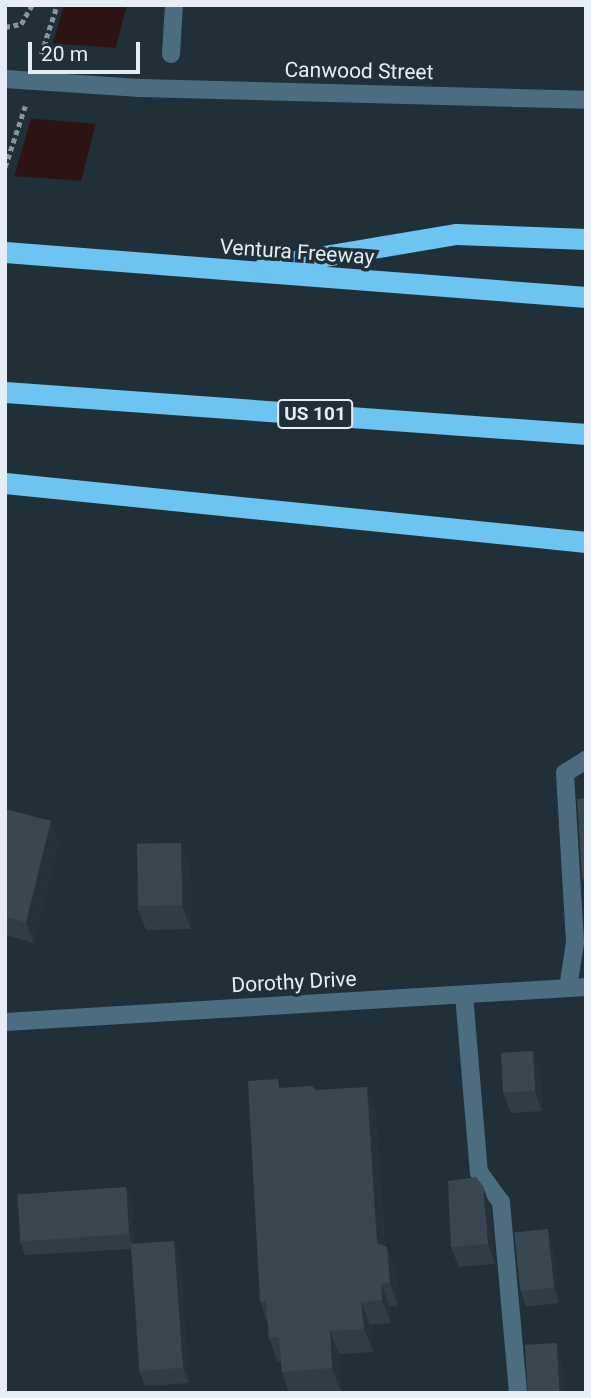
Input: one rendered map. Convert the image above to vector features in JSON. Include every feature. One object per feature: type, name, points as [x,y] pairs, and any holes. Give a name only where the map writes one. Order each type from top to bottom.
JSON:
[{"type":"highway","points":[[231,272],[456,234],[586,239]]},
{"type":"highway","name":"Ventura Freeway","points":[[5,252],[231,272],[586,297]]},
{"type":"highway","name":"US 101","points":[[5,392],[586,434]]},
{"type":"highway","points":[[15,484],[586,542]]},
{"type":"street","points":[[171,54],[174,5]]},
{"type":"street","name":"Canwood Street","points":[[5,79],[139,88],[586,100]]},
{"type":"street","points":[[577,988],[565,773],[586,760]]},
{"type":"street","name":"Dorothy Drive","points":[[5,1022],[577,988]]},
{"type":"street","points":[[464,995],[479,1172],[501,1202],[518,1393]]},
{"type":"path","points":[[5,27],[21,24],[32,5]]},
{"type":"path","points":[[45,43],[57,5]]},
{"type":"shaded area","points":[[64,5],[127,5],[81,181],[5,208]]},
{"type":"pier","points":[[47,43],[118,48],[98,124],[26,118]]},
{"type":"pier","points":[[10,176],[85,181],[5,463],[5,194]]},
{"type":"building","points":[[586,798],[586,878],[582,878],[577,799]]},
{"type":"building","points":[[5,809],[51,821],[26,922],[5,917]]},
{"type":"building","points":[[181,843],[182,905],[138,906],[137,844]]},
{"type":"building","points":[[533,1051],[535,1091],[503,1093],[501,1053]]},
{"type":"building","points":[[278,1079],[279,1088],[312,1086],[316,1090],[367,1087],[377,1243],[387,1247],[390,1283],[381,1283],[382,1300],[361,1302],[364,1329],[330,1331],[332,1368],[282,1372],[279,1337],[269,1338],[266,1301],[260,1301],[248,1081]]},
{"type":"building","points":[[476,1177],[483,1186],[488,1244],[451,1247],[448,1181]]},
{"type":"building","points":[[126,1187],[129,1234],[21,1241],[17,1195]]},
{"type":"building","points":[[548,1229],[554,1288],[520,1291],[514,1233]]},
{"type":"building","points":[[174,1241],[183,1368],[140,1371],[131,1244]]},
{"type":"building","points":[[557,1343],[560,1393],[528,1393],[525,1345]]}]
